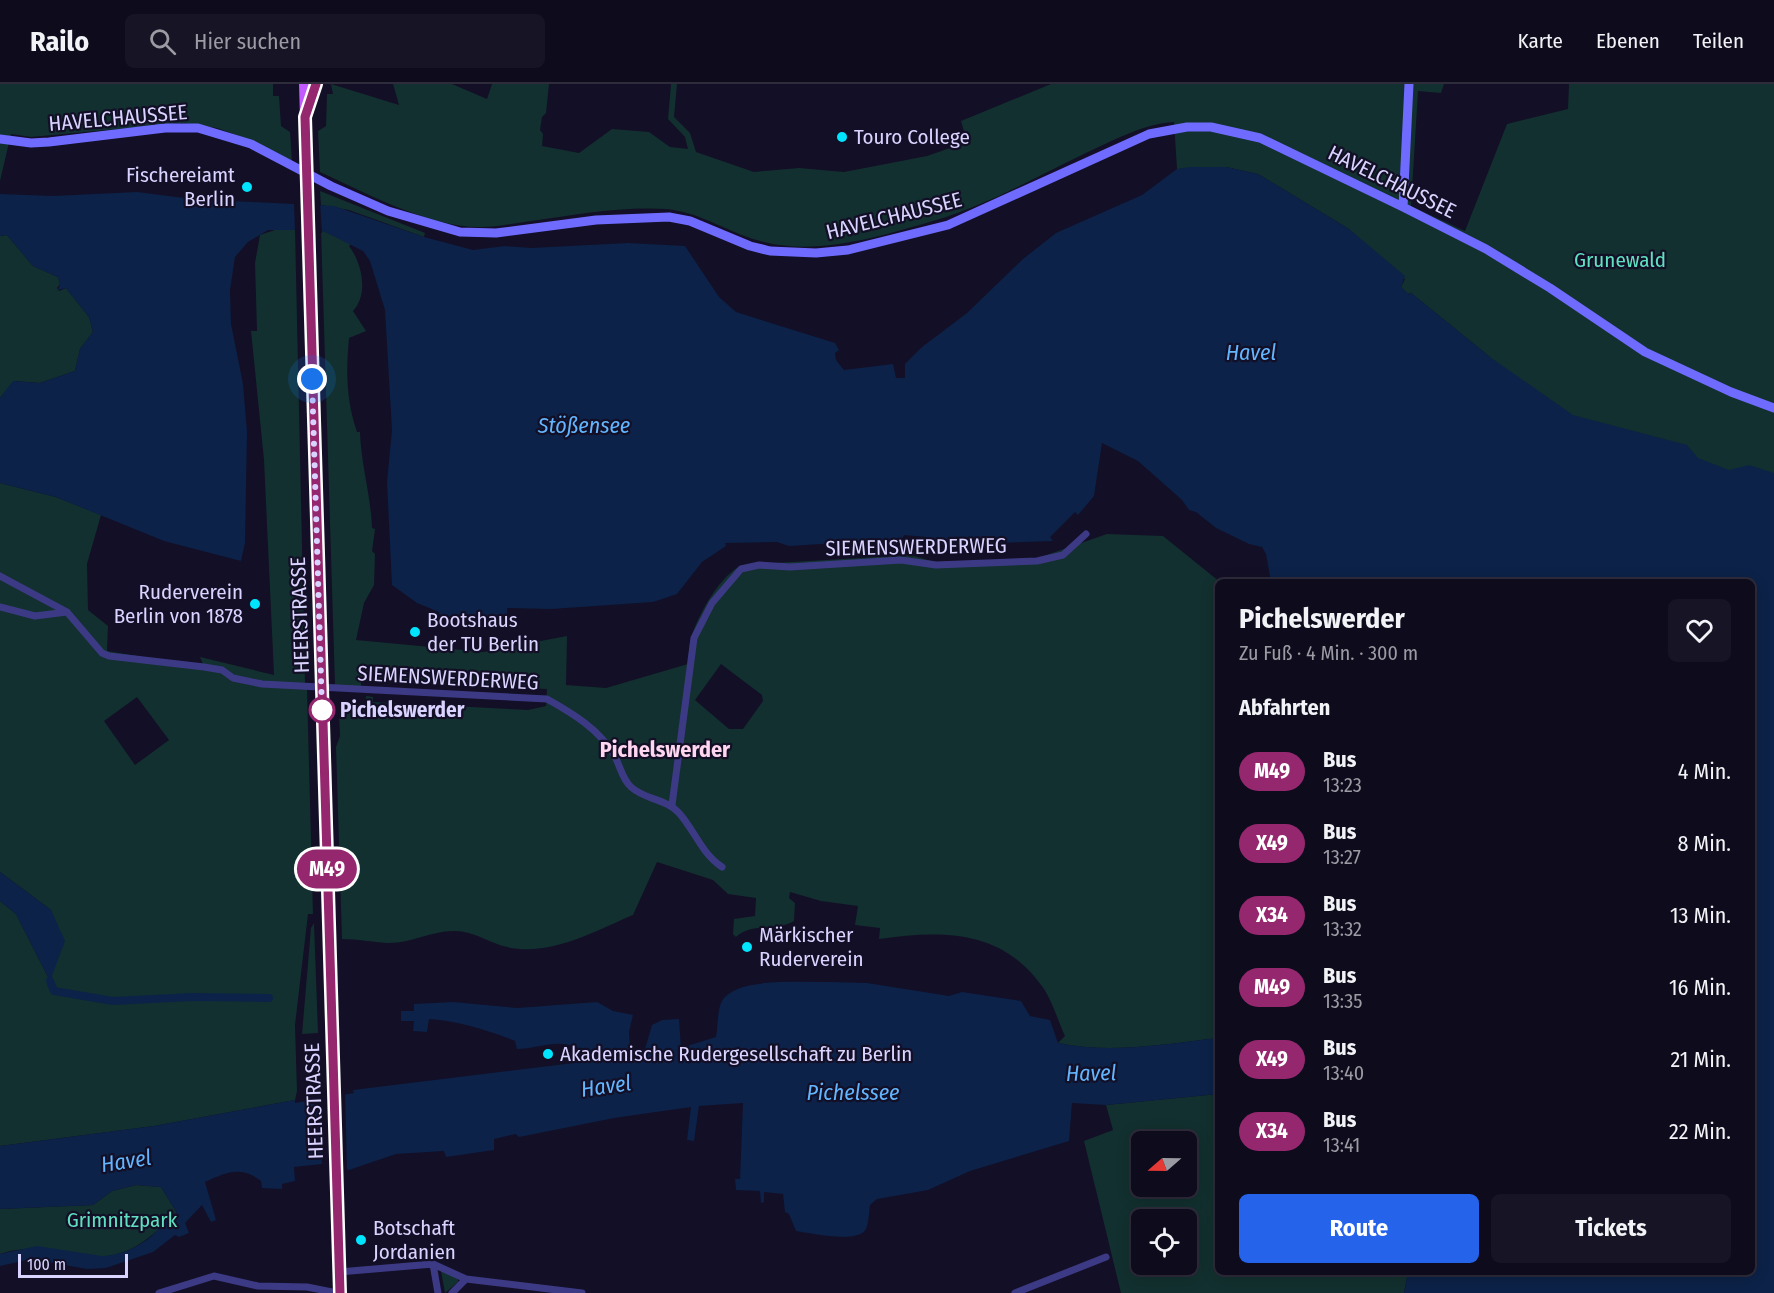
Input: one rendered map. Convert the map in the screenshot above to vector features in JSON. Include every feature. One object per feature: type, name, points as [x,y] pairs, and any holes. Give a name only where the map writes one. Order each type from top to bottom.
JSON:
[{"type":"main road","name":"HEERSTRASSE","points":[[303,85],[338,1293]]},
{"type":"street","name":"HEERSTRASSE","points":[[305,117],[316,84]]},
{"type":"street","points":[[1403,207],[1409,84]]},
{"type":"street","name":"HAVELCHAUSSEE","points":[[0,139],[31,143],[162,128],[198,128],[251,144],[331,186],[388,211],[460,232],[496,233],[596,220],[669,217],[690,220],[750,246],[790,252],[848,250],[948,225],[1149,134],[1187,127],[1211,127],[1260,138],[1403,207],[1486,249],[1550,288],[1645,352],[1731,392],[1774,408]]},
{"type":"street","name":"SIEMENSWERDERWEG","points":[[67,612],[102,653],[110,656],[222,670],[233,678],[247,682],[321,688],[547,699],[573,714],[595,732],[613,753],[629,786],[645,796],[672,805],[694,638],[698,626],[720,590],[741,568],[759,565],[790,567],[901,560],[936,565],[1037,561],[1063,555],[1086,534]]},
{"type":"street","points":[[0,576],[67,612]]},
{"type":"street","points":[[0,608],[35,616],[67,612]]},
{"type":"street","points":[[672,805],[706,853],[722,867]]},
{"type":"street","points":[[1015,1293],[1106,1257]]},
{"type":"street","points":[[339,1272],[434,1264],[466,1280],[582,1293]]},
{"type":"street","points":[[434,1264],[438,1293]]},
{"type":"street","points":[[159,1293],[214,1276],[258,1286],[315,1288],[338,1293]]},
{"type":"street","points":[[452,1293],[466,1280]]},
{"type":"green space","points":[[0,84],[273,84],[273,96],[279,96],[281,126],[290,132],[292,161],[252,141],[217,128],[183,123],[31,137],[11,134],[0,181]]},
{"type":"green space","name":"Grunewald","points":[[331,84],[399,105],[393,84],[452,84],[487,99],[492,84],[549,84],[546,113],[542,117],[540,130],[543,134],[542,146],[579,153],[612,129],[649,132],[670,147],[688,149],[685,137],[668,119],[671,84],[677,84],[674,117],[690,133],[696,152],[754,172],[799,168],[844,172],[927,156],[967,142],[961,121],[1051,84],[1444,84],[1441,93],[1418,91],[1411,206],[1465,231],[1507,124],[1568,109],[1569,84],[1774,84],[1774,506],[1508,400],[1490,357],[1411,293],[1408,294],[1401,287],[1405,279],[1349,229],[1258,174],[1226,167],[1177,169],[1174,122],[1162,123],[1129,133],[992,199],[953,215],[871,238],[806,247],[764,242],[691,214],[666,209],[615,210],[481,227],[461,226],[420,216],[320,172],[318,131],[326,126],[327,94],[333,94]]},
{"type":"green space","points":[[320,191],[425,233],[424,237],[349,210],[321,205]]},
{"type":"green space","name":"Pichelswerder","points":[[278,229],[295,229],[305,683],[313,914],[308,914],[295,1025],[297,1091],[295,1100],[154,1126],[0,1146],[0,901],[16,914],[50,981],[51,910],[0,872],[0,483],[56,497],[101,515],[87,564],[88,610],[108,626],[107,651],[204,667],[200,657],[274,675],[264,460],[251,331],[257,331],[255,263],[260,235]],"holes":[[[137,697],[169,740],[135,765],[104,721]]]},
{"type":"green space","name":"Pichelswerder","points":[[321,230],[351,244],[349,246],[354,253],[362,278],[361,296],[353,311],[366,331],[349,338],[348,385],[353,420],[357,432],[360,432],[372,528],[375,529],[372,551],[375,554],[374,585],[364,603],[356,640],[484,652],[567,636],[566,685],[606,688],[688,664],[691,639],[701,614],[719,585],[742,565],[911,555],[935,562],[1035,559],[1107,534],[1163,536],[1216,579],[1215,1038],[1118,1048],[1058,1043],[1065,1036],[1044,989],[1028,969],[991,944],[949,935],[879,939],[880,928],[855,925],[858,906],[821,901],[790,892],[789,898],[795,903],[794,921],[779,926],[756,928],[742,932],[736,937],[733,934],[734,919],[755,916],[756,898],[728,894],[713,880],[657,862],[633,915],[588,935],[556,945],[523,949],[507,947],[469,933],[455,931],[396,943],[342,939],[336,747],[340,736],[339,711],[365,709],[366,696],[373,697],[373,702],[528,710],[546,706],[547,689],[361,681],[361,687],[335,685]],"holes":[[[721,664],[762,695],[763,701],[743,729],[729,729],[695,700]]]},
{"type":"green space","points":[[7,235],[33,266],[58,277],[60,284],[57,288],[59,291],[66,288],[89,317],[93,332],[80,349],[75,371],[40,383],[14,381],[0,398],[0,236]]},
{"type":"green space","points":[[314,923],[318,1033],[302,1034],[311,928]]},
{"type":"green space","points":[[1215,1094],[1215,1275],[1407,1275],[1404,1293],[1121,1293],[1084,1141],[1113,1130],[1106,1105]]},
{"type":"green space","name":"Grimnitzpark","points":[[136,1185],[161,1187],[177,1213],[153,1234],[127,1251],[106,1256],[79,1255],[42,1249],[15,1250],[0,1254],[0,1209],[93,1205],[112,1191]]},
{"type":"green space","points":[[441,1271],[458,1277],[458,1282],[445,1293]]},
{"type":"water","points":[[1226,167],[1258,174],[1349,229],[1405,276],[1401,287],[1409,295],[1410,292],[1490,357],[1573,415],[1687,445],[1698,458],[1729,470],[1749,465],[1774,473],[1774,1293],[1404,1293],[1407,1275],[1755,1275],[1755,579],[1270,579],[1266,554],[1262,547],[1249,544],[1216,528],[1196,512],[1189,510],[1182,500],[1138,461],[1102,443],[1094,496],[1078,515],[1075,512],[1050,537],[1053,541],[929,545],[926,544],[926,537],[904,535],[902,539],[789,546],[777,542],[725,543],[726,546],[702,562],[677,594],[653,602],[551,609],[507,608],[507,616],[448,620],[448,617],[440,616],[439,612],[417,603],[392,585],[387,482],[392,430],[385,310],[370,261],[363,251],[321,230],[268,230],[248,242],[235,257],[230,290],[231,324],[243,384],[247,432],[245,543],[241,561],[164,541],[56,497],[0,483],[0,398],[13,381],[40,383],[75,371],[80,349],[93,332],[89,317],[66,288],[58,290],[60,284],[58,277],[33,266],[7,235],[0,236],[0,194],[53,196],[137,192],[192,199],[334,206],[424,237],[473,250],[505,246],[531,248],[628,243],[685,246],[719,297],[736,312],[835,343],[839,350],[835,353],[836,360],[844,370],[893,364],[896,378],[905,378],[905,364],[922,347],[967,313],[1023,259],[1056,233],[1142,195],[1177,169]]},
{"type":"water","points":[[0,872],[51,910],[65,941],[50,981],[16,914],[0,901]]},
{"type":"water","points":[[867,983],[949,996],[962,992],[1021,1001],[1030,1016],[1050,1020],[1058,1043],[1077,1046],[1138,1047],[1215,1038],[1215,1094],[1106,1105],[1072,1103],[1069,1141],[970,1171],[928,1190],[877,1199],[870,1205],[866,1229],[854,1236],[844,1237],[796,1231],[789,1214],[785,1212],[783,1194],[764,1192],[764,1202],[761,1203],[760,1191],[736,1190],[735,1179],[740,1179],[743,1103],[699,1106],[694,1141],[687,1140],[691,1107],[614,1118],[519,1137],[516,1134],[494,1139],[494,1150],[446,1157],[444,1151],[396,1154],[349,1170],[322,1164],[294,1167],[295,1181],[282,1184],[282,1189],[262,1188],[261,1181],[253,1176],[233,1172],[205,1182],[216,1220],[211,1222],[202,1205],[185,1223],[189,1233],[179,1237],[175,1235],[153,1252],[106,1268],[87,1269],[31,1259],[0,1266],[0,1254],[37,1246],[102,1256],[121,1253],[150,1237],[163,1222],[166,1214],[177,1213],[161,1187],[136,1185],[112,1191],[93,1205],[0,1209],[0,1146],[154,1126],[295,1100],[295,1103],[354,1093],[353,1090],[582,1062],[584,1055],[570,1045],[553,1044],[517,1049],[515,1041],[462,1024],[429,1019],[427,1032],[413,1031],[414,1021],[401,1021],[401,1011],[414,1011],[414,1004],[453,1002],[517,1008],[597,1002],[613,1011],[633,1015],[629,1032],[630,1049],[645,1049],[652,1025],[662,1020],[679,1019],[681,1048],[716,1037],[720,1005],[730,993],[756,984]]},
{"type":"pier","points":[[294,202],[320,202],[322,233],[295,232]]},
{"type":"pier","points":[[345,1091],[347,1172],[322,1167],[320,1095]]},
{"type":"waterway","points":[[50,981],[54,991],[113,1001],[192,997],[269,998]]},
{"type":"bus line","name":"M49","points":[[316,84],[305,117],[340,1293]]},
{"type":"place","name":"Touro College","points":[[842,137]]},
{"type":"place","name":"Fischereiamt Berlin","points":[[247,187]]},
{"type":"place","name":"Ruderverein Berlin von 1878","points":[[255,604]]},
{"type":"place","name":"Bootshaus der TU Berlin","points":[[415,632]]},
{"type":"place","name":"Pichelswerder","points":[[322,710]]},
{"type":"place","name":"Märkischer Ruderverein","points":[[747,947]]},
{"type":"place","name":"Akademische Rudergesellschaft zu Berlin","points":[[548,1054]]},
{"type":"place","name":"Botschaft Jordanien","points":[[361,1240]]},
{"type":"district","name":"Pichelswerder","points":[[665,749]]},
{"type":"route","points":[[312,379],[322,710]]},
{"type":"water label","name":"Havel","points":[[1251,352]]},
{"type":"water label","name":"Stößensee","points":[[584,425]]},
{"type":"water label","name":"Havel","points":[[1091,1073]]},
{"type":"water label","name":"Havel","points":[[606,1086]]},
{"type":"water label","name":"Pichelssee","points":[[853,1092]]},
{"type":"water label","name":"Havel","points":[[126,1161]]}]
